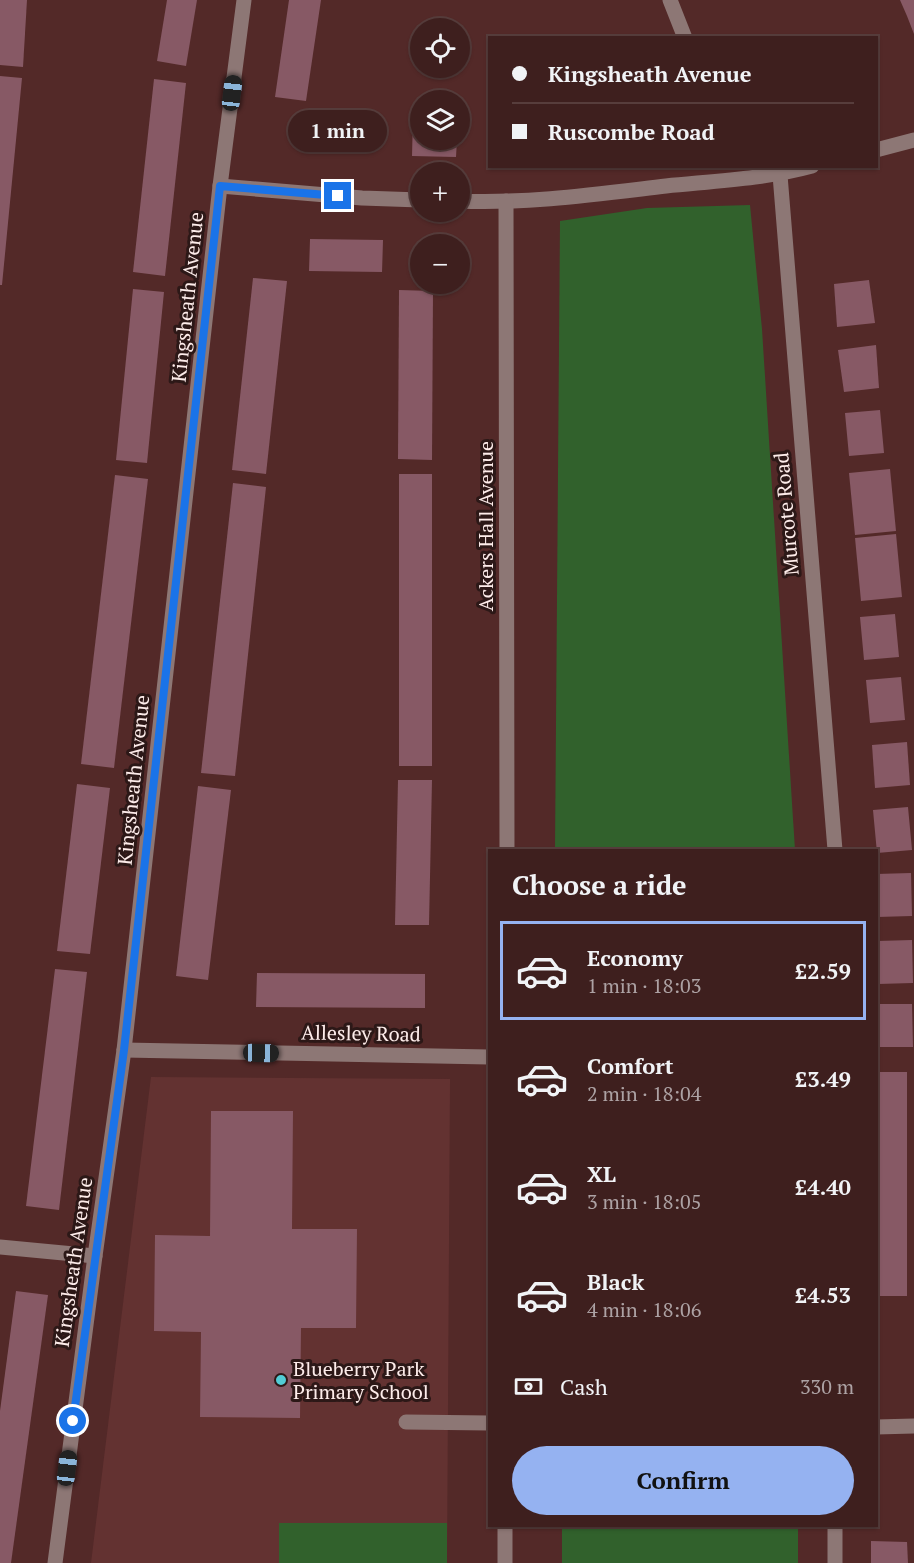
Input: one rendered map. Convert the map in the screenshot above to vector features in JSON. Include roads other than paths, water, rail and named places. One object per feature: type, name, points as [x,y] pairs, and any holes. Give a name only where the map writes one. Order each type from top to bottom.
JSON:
[{"type":"street","name":"Kingsheath Avenue","points":[[55,1563],[124,1050],[220,186],[244,0]]},
{"type":"street","points":[[670,0],[684,36]]},
{"type":"street","points":[[878,149],[914,140]]},
{"type":"street","points":[[470,201],[506,201],[710,174],[780,175],[805,168]]},
{"type":"street","name":"Murcote Road","points":[[780,175],[835,849]]},
{"type":"street","points":[[220,186],[410,200]]},
{"type":"street","name":"Ackers Hall Avenue","points":[[506,201],[507,849]]},
{"type":"street","name":"Allesley Road","points":[[124,1050],[488,1057]]},
{"type":"street","points":[[0,1247],[95,1256]]},
{"type":"street","points":[[406,1422],[488,1423]]},
{"type":"street","points":[[878,1427],[914,1426]]},
{"type":"street","points":[[505,1527],[505,1563]]},
{"type":"street","points":[[835,1527],[835,1563]]},
{"type":"place","name":"Blueberry Park Primary School","points":[[281,1380]]}]
